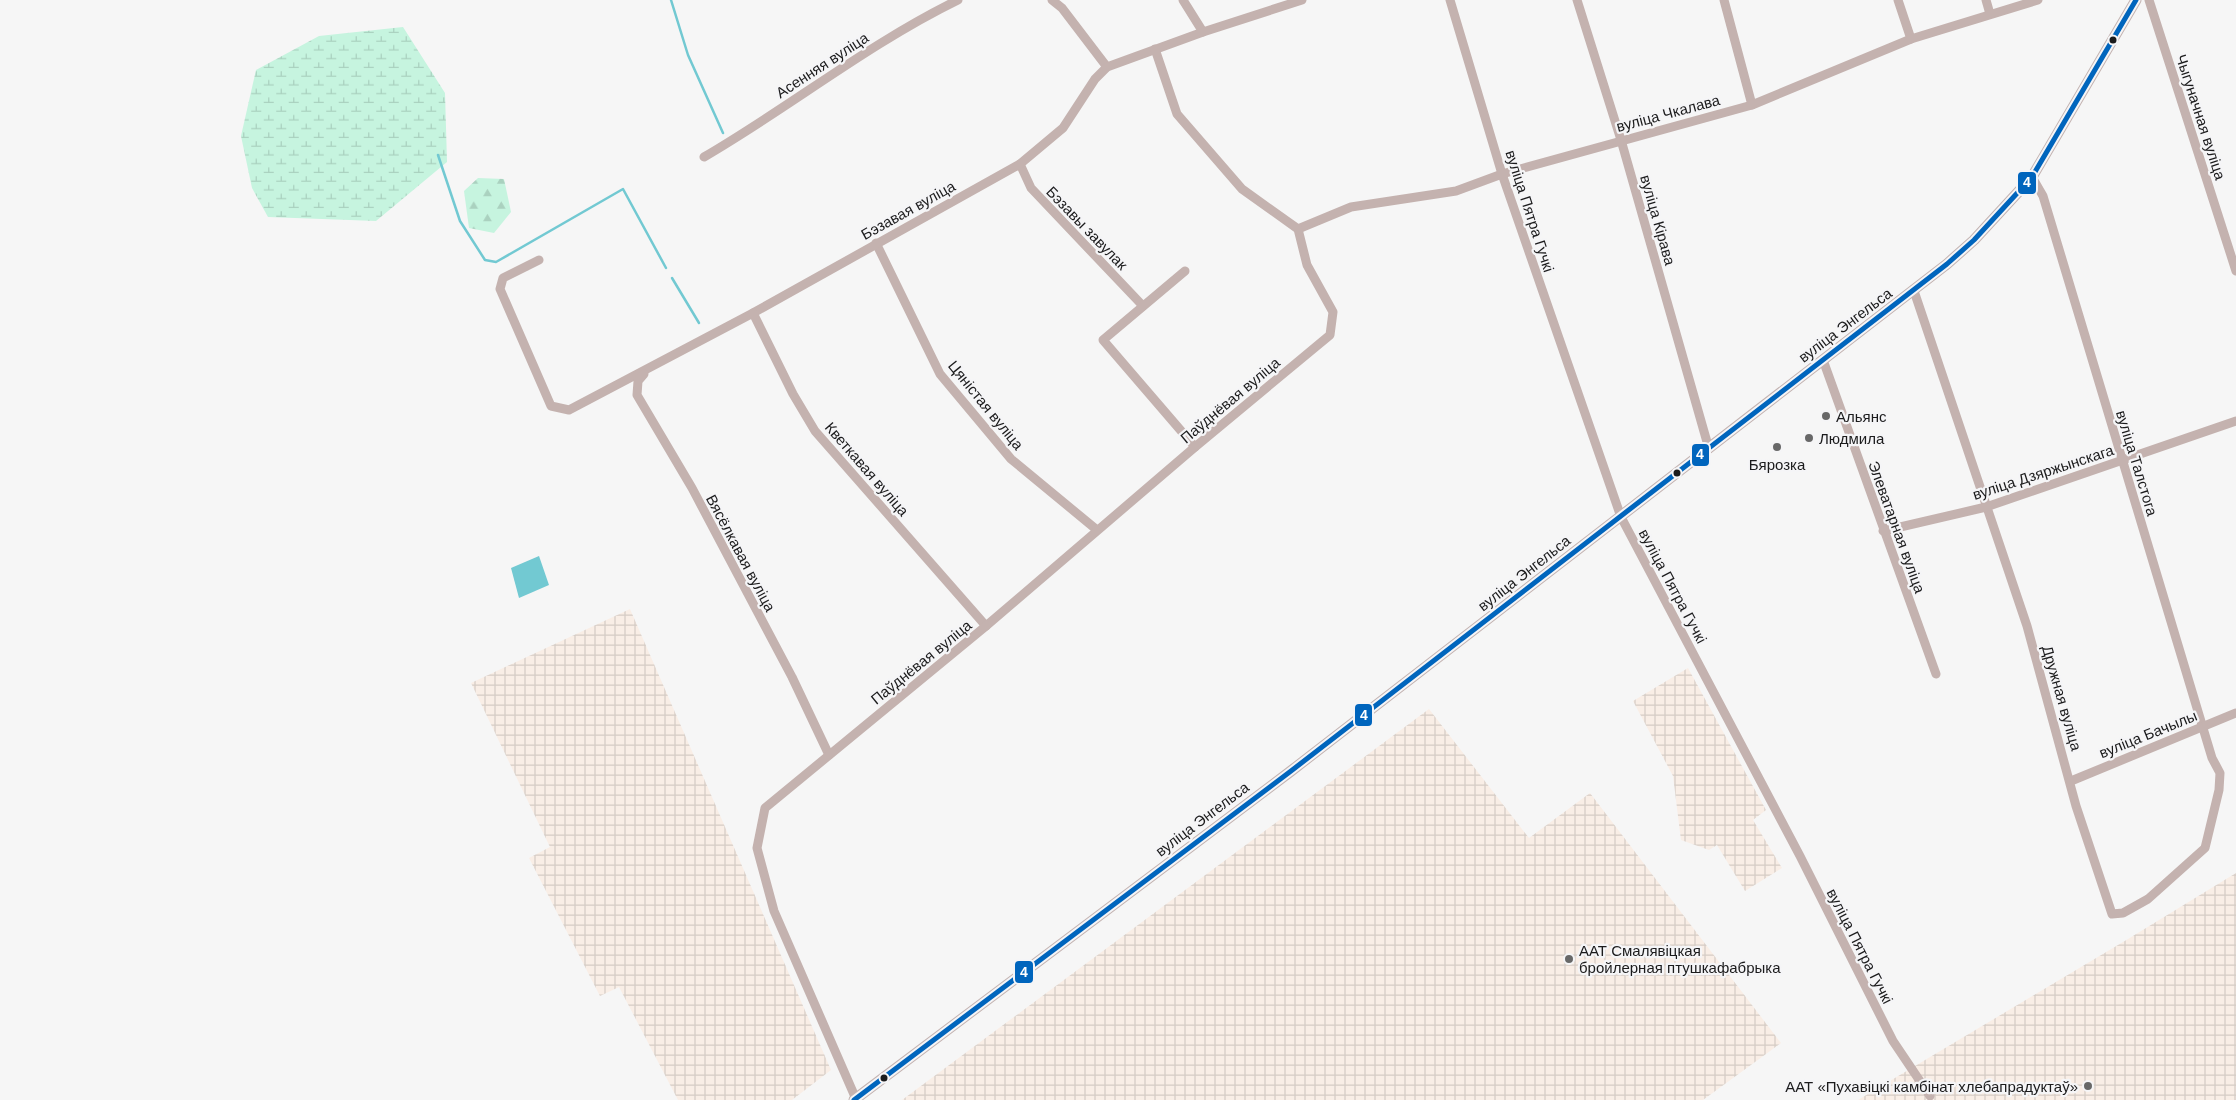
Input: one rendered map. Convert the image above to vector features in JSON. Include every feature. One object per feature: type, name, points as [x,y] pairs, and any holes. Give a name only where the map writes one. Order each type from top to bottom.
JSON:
[{"type":"main road","name":"вуліца Энгельса","points":[[855,1099],[1287,774],[1823,360],[1914,292],[1974,240],[2032,177],[2136,0]]},
{"type":"street","name":"Асенняя вуліца","points":[[704,157],[747,132],[826,77],[915,21],[958,0]]},
{"type":"street","points":[[1052,0],[1062,8],[1107,67]]},
{"type":"street","points":[[1184,0],[1203,32]]},
{"type":"street","points":[[1272,0],[1274,9]]},
{"type":"street","name":"Бэзавая вуліца","points":[[539,260],[503,278],[500,289],[551,406],[569,410],[753,313],[1020,164],[1063,128],[1095,78],[1107,67],[1203,32],[1302,0]]},
{"type":"street","name":"вуліца Пятра Гучкі","points":[[1450,0],[1502,174],[1621,517],[1800,856],[1893,1041],[1930,1096]]},
{"type":"street","name":"вуліца Кірава","points":[[1577,0],[1621,140],[1709,449]]},
{"type":"street","points":[[1724,0],[1752,105]]},
{"type":"street","points":[[1898,0],[1911,38]]},
{"type":"street","points":[[1986,0],[1990,14]]},
{"type":"street","name":"вуліца Чкалава","points":[[1298,229],[1351,207],[1456,191],[1502,174],[1752,105],[1911,38],[2038,0]]},
{"type":"street","name":"Чыгуначная вуліца","points":[[2149,0],[2236,271]]},
{"type":"street","points":[[1155,49],[1177,114],[1242,189],[1298,229]]},
{"type":"street","name":"Бэзавы завулак","points":[[1020,164],[1031,188],[1143,306]]},
{"type":"street","name":"вуліца Талстога","points":[[2032,177],[2043,196],[2212,758]]},
{"type":"street","name":"Паўднёвая вуліца","points":[[855,1099],[774,911],[756,848],[765,808],[828,754],[986,626],[1195,447],[1330,335],[1333,312],[1307,265],[1298,229]]},
{"type":"street","name":"Цяністая вуліца","points":[[876,243],[940,374],[1011,459],[1097,530]]},
{"type":"street","points":[[1185,271],[1103,340],[1195,447]]},
{"type":"street","name":"Дружная вуліца","points":[[1914,292],[2027,626],[2071,781],[2076,806],[2112,914],[2123,913],[2148,899],[2206,848],[2219,790],[2220,773],[2212,758]]},
{"type":"street","name":"Кветкавая вуліца","points":[[753,313],[793,394],[815,431],[986,626]]},
{"type":"street","name":"Элеватарная вуліца","points":[[1823,360],[1936,674]]},
{"type":"street","name":"Вясёлкавая вуліца","points":[[650,368],[638,381],[637,394],[692,488],[787,668],[828,754]]},
{"type":"street","name":"вуліца Дзяржынскага","points":[[1884,531],[1986,507],[2236,421]]},
{"type":"street","name":"вуліца Бачылы","points":[[2071,781],[2236,712]]},
{"type":"shaded area","points":[[630,609],[831,1070],[792,1100],[678,1100],[619,987],[600,996],[529,858],[550,847],[471,683]]},
{"type":"shaded area","points":[[1688,668],[1766,810],[1753,820],[1782,868],[1745,891],[1717,845],[1709,850],[1681,840],[1673,776],[1633,701]]},
{"type":"shaded area","name":"ААТ Смалявіцкая бройлерная птушкафабрыка","points":[[1429,709],[1529,838],[1590,793],[1781,1043],[1703,1100],[902,1100]]},
{"type":"shaded area","name":"ААТ «Пухавіцкі камбінат хлебапрадуктаў»","points":[[2236,873],[2236,1100],[1858,1100],[2128,939]]},
{"type":"green space","points":[[403,27],[445,93],[447,162],[376,221],[268,217],[252,188],[241,136],[256,70],[319,36]]},
{"type":"green space","points":[[478,178],[504,179],[511,212],[494,233],[469,228],[464,191]]},
{"type":"water","points":[[539,556],[549,585],[519,598],[511,568]]},
{"type":"waterway","points":[[671,0],[688,55],[723,133]]},
{"type":"waterway","points":[[438,155],[460,221],[485,260],[496,262],[623,189],[666,268]]},
{"type":"waterway","points":[[672,278],[699,323]]},
{"type":"transit line","name":"4","points":[[854,1100],[1291,771],[1947,264],[1974,240],[2032,177],[2136,0]]},
{"type":"place","name":"Альянс","points":[[1826,416]]},
{"type":"place","name":"Людмила","points":[[1809,438]]},
{"type":"place","name":"Бярозка","points":[[1777,447]]},
{"type":"place","name":"ААТ Смалявіцкая бройлерная птушкафабрыка","points":[[1569,959]]},
{"type":"place","name":"ААТ «Пухавіцкі камбінат хлебапрадуктаў»","points":[[2088,1086]]}]
